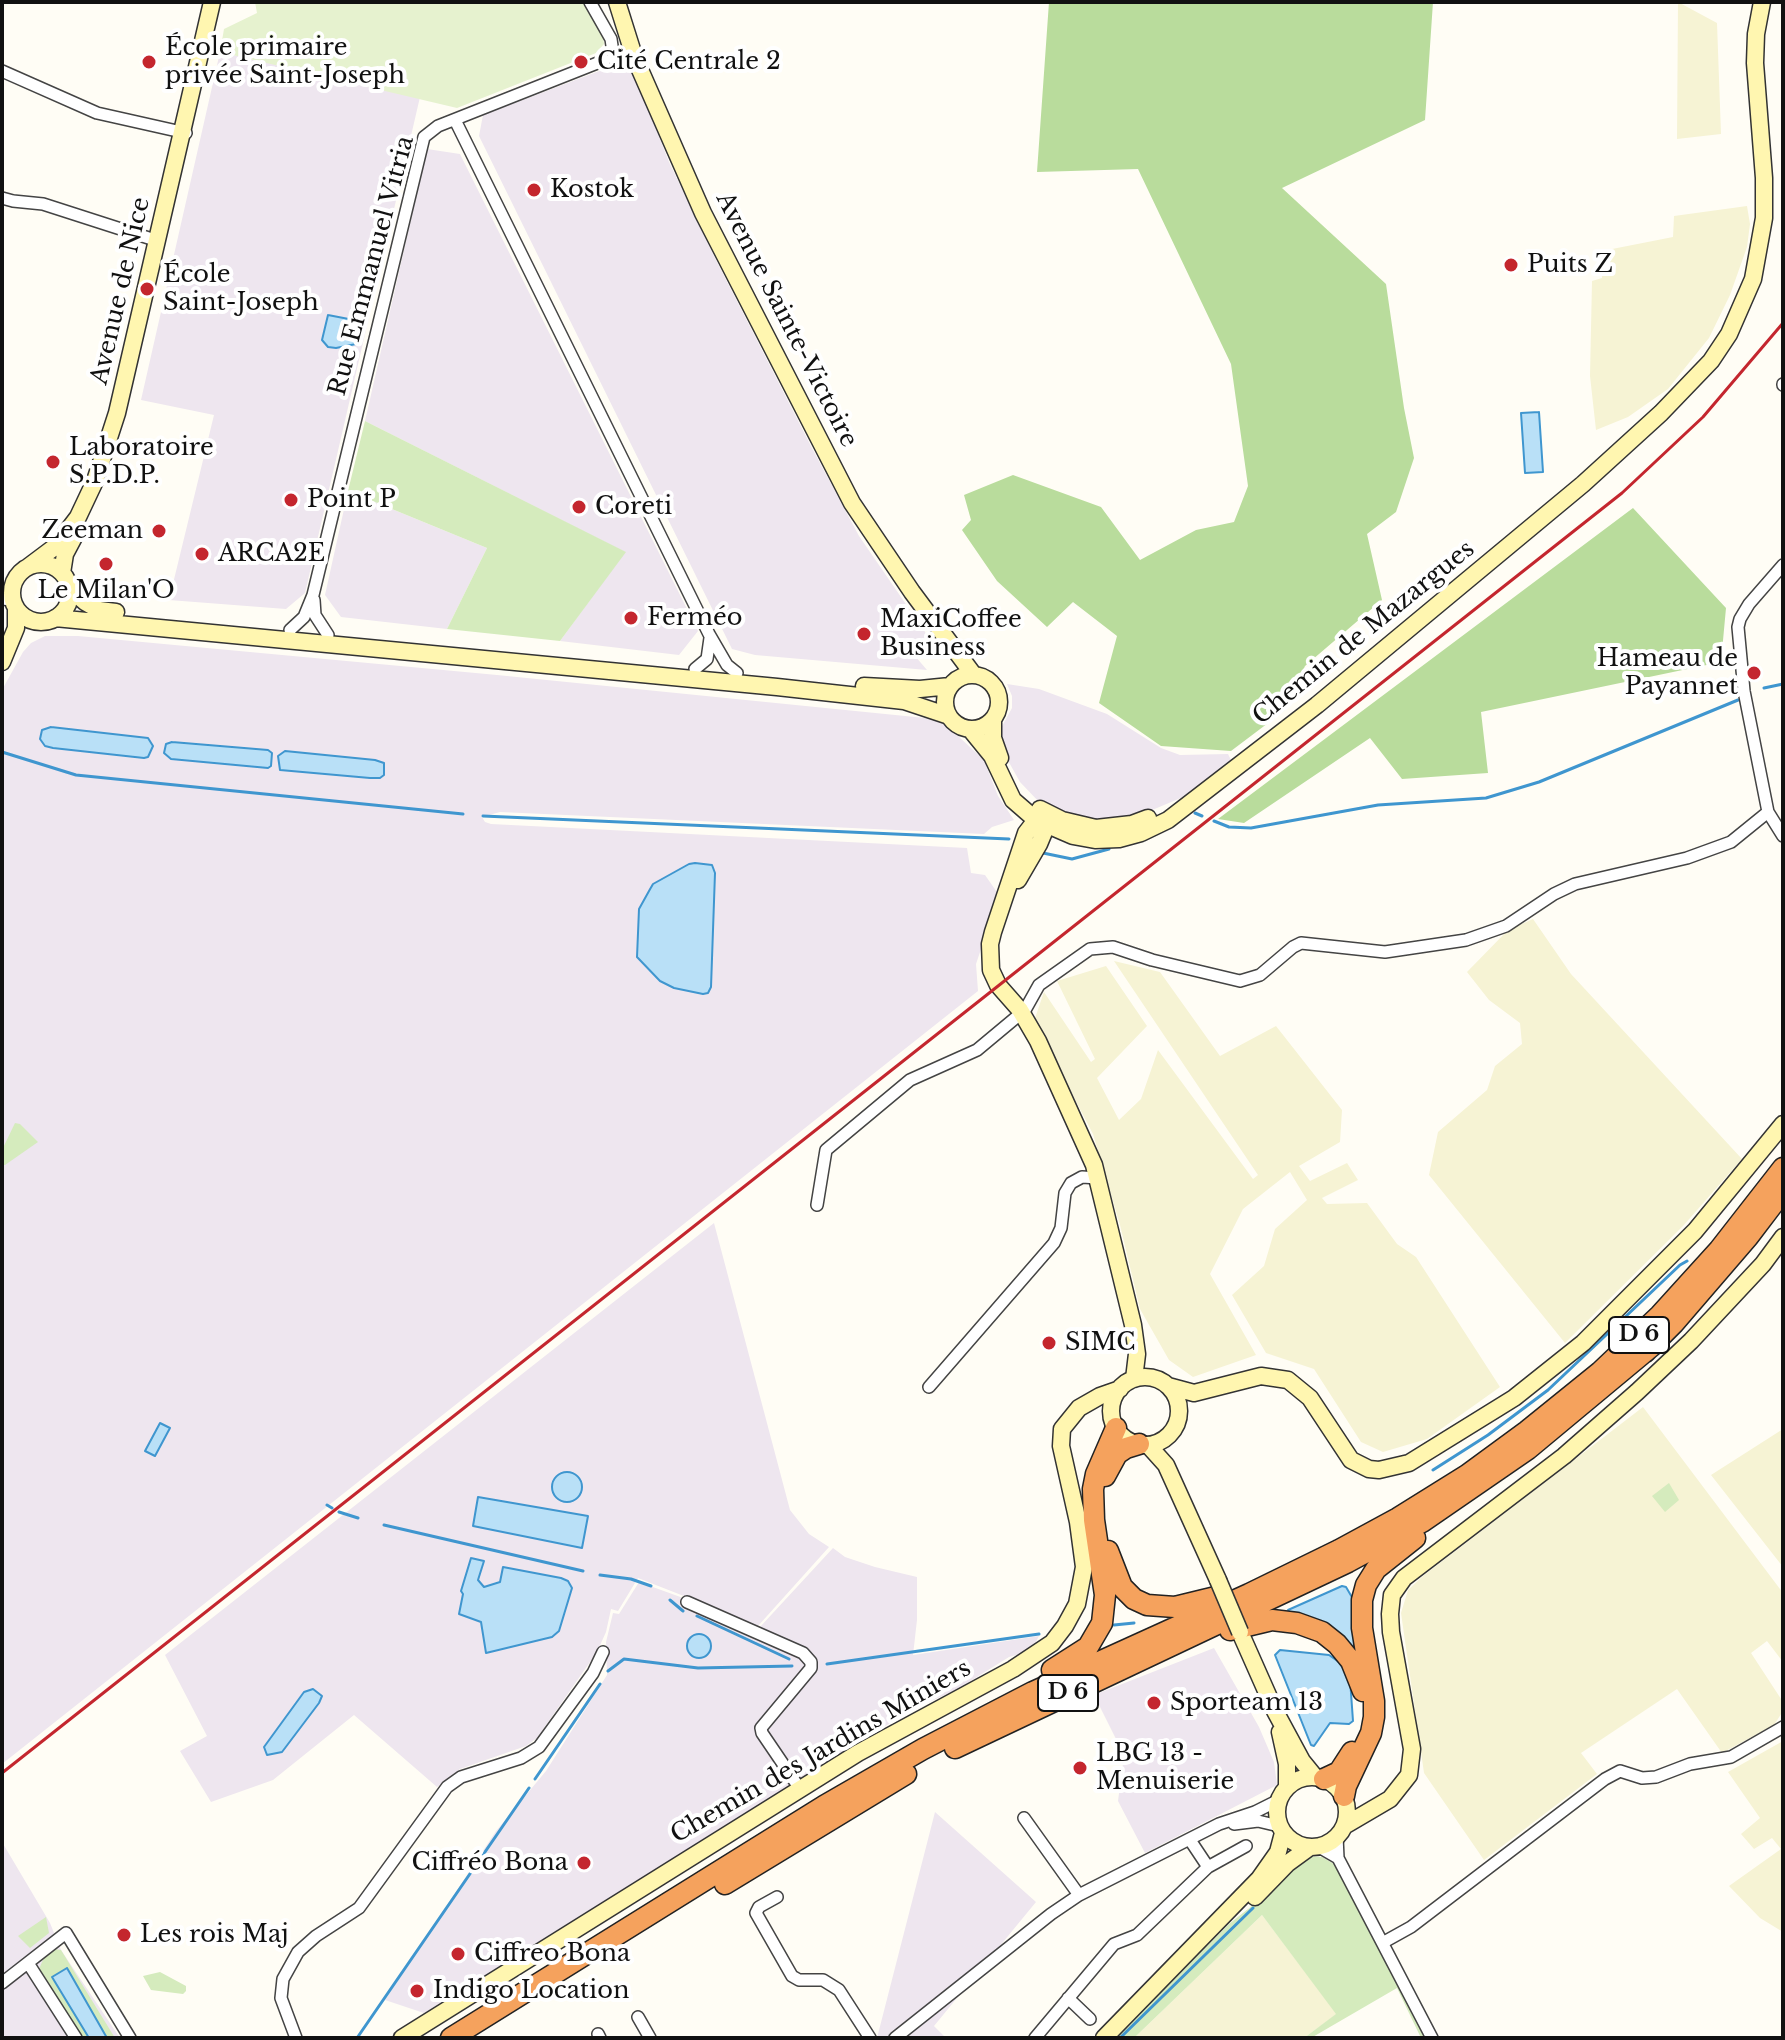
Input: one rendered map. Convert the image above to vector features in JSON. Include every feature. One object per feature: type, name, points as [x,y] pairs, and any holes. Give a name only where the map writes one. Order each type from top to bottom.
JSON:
[{"type":"highway","name":"D 6","points":[[451,2038],[810,1814],[923,1749],[1033,1692],[1339,1550],[1467,1475],[1600,1372],[1660,1315],[1719,1250],[1783,1168]]},
{"type":"highway","name":"D 6","points":[[476,2038],[932,1759],[1321,1575],[1422,1522],[1528,1449],[1653,1345],[1748,1237],[1783,1191]]},
{"type":"highway","points":[[1343,1817],[1350,1776],[1367,1742],[1374,1717],[1362,1614],[1366,1585],[1376,1569],[1397,1550],[1533,1454],[1653,1345]]},
{"type":"highway","points":[[699,1885],[783,1823],[1088,1647],[1099,1630],[1105,1609],[1093,1489],[1114,1423]]},
{"type":"highway","points":[[1143,1444],[1117,1454],[1108,1468],[1101,1500],[1112,1568],[1122,1587],[1134,1599],[1163,1608],[1194,1604],[1241,1588],[1350,1538],[1467,1475]]},
{"type":"highway","points":[[1042,1705],[1218,1633],[1272,1620],[1297,1623],[1322,1632],[1337,1644],[1351,1661],[1364,1696],[1365,1713],[1358,1741],[1345,1765],[1334,1776],[1320,1778]]},
{"type":"street","name":"Avenue de Nice","points":[[62,573],[65,554],[96,493],[128,398],[212,2]]},
{"type":"street","name":"Avenue de Nice","points":[[24,569],[44,556],[67,534],[95,481],[117,413],[220,2]]},
{"type":"street","points":[[590,2],[611,39],[610,58]]},
{"type":"street","name":"Avenue Sainte-Victoire","points":[[617,2],[631,48],[703,213],[852,503],[948,642],[961,679]]},
{"type":"street","name":"Chemin de Mazargues","points":[[1044,821],[1062,820],[1096,828],[1132,824],[1156,816],[1210,787],[1423,603],[1661,413],[1711,361],[1729,334],[1753,279],[1764,218],[1755,63],[1762,2]]},
{"type":"street","name":"Rue Emmanuel Vitria","points":[[313,595],[424,137],[438,126],[631,48]]},
{"type":"street","points":[[2,71],[97,113],[186,133]]},
{"type":"street","points":[[455,120],[709,634],[727,665],[737,673]]},
{"type":"street","points":[[2,198],[43,204],[158,241]]},
{"type":"street","points":[[2,569],[24,569],[39,564],[52,566],[62,573],[70,589],[99,610],[328,635],[880,687],[920,689],[961,679],[987,679],[996,689],[1000,703],[993,719],[993,738],[1012,781],[1044,821]]},
{"type":"street","points":[[1783,565],[1742,614],[1738,627],[1744,691],[1768,812],[1783,836]]},
{"type":"street","points":[[5,657],[16,628],[9,597],[14,580],[24,569]]},
{"type":"street","points":[[5,657],[67,605],[70,589]]},
{"type":"street","points":[[290,630],[304,617],[313,595]]},
{"type":"street","points":[[313,595],[315,615],[328,635]]},
{"type":"street","points":[[9,597],[22,615],[47,620],[777,687],[904,701],[949,716]]},
{"type":"street","points":[[695,669],[709,655],[709,634]]},
{"type":"street","points":[[961,679],[945,701],[949,716],[954,722],[970,729],[992,756],[1013,800],[1044,821]]},
{"type":"street","points":[[970,729],[993,719]]},
{"type":"street","points":[[817,1205],[826,1150],[901,1087],[924,1073],[973,1053],[1022,1013],[1039,985],[1086,950],[1113,947],[1152,960],[1240,981],[1260,975],[1301,943],[1385,952],[1455,942],[1506,926],[1575,884],[1687,858],[1724,845],[1736,839],[1768,812]]},
{"type":"street","points":[[1044,821],[999,914],[990,944],[991,970],[998,985],[1022,1013],[1052,1069],[1098,1178],[1137,1354],[1127,1384],[1112,1404],[1114,1423]]},
{"type":"street","points":[[1079,1408],[1127,1384],[1164,1383],[1187,1393],[1261,1376],[1288,1380],[1298,1385],[1310,1398],[1351,1460],[1369,1469],[1379,1470],[1409,1463],[1514,1398],[1583,1343],[1695,1231],[1783,1124]]},
{"type":"street","points":[[929,1387],[1054,1243],[1061,1228],[1065,1193],[1071,1183],[1082,1177],[1098,1178]]},
{"type":"street","points":[[1165,1978],[1288,1863],[1314,1847],[1343,1817],[1374,1810],[1402,1787],[1411,1763],[1410,1728],[1390,1614],[1392,1595],[1404,1578],[1564,1456],[1637,1392],[1701,1330],[1763,1264],[1783,1237]]},
{"type":"street","points":[[1133,1325],[1144,1353],[1175,1395],[1179,1406],[1170,1445],[1184,1499]]},
{"type":"street","points":[[1079,1408],[1103,1411],[1130,1442],[1156,1443],[1174,1428],[1193,1400],[1207,1390]]},
{"type":"street","name":"Chemin des Jardins Miniers","points":[[402,2038],[870,1746],[1029,1660],[1052,1643],[1077,1604],[1084,1567],[1060,1438],[1067,1421],[1079,1408]]},
{"type":"street","points":[[1143,1444],[1166,1465],[1184,1499],[1275,1711],[1302,1761],[1320,1778],[1339,1789],[1343,1817],[1338,1858],[1432,2038]]},
{"type":"street","points":[[687,1602],[803,1653],[811,1662],[811,1668],[761,1728],[800,1789]]},
{"type":"street","points":[[296,2038],[281,1998],[283,1979],[298,1952],[316,1936],[359,1908],[447,1787],[461,1777],[521,1758],[539,1747],[593,1673],[603,1652]]},
{"type":"street","points":[[1104,2038],[1259,1879],[1278,1852],[1281,1829],[1276,1808],[1283,1793],[1287,1764],[1275,1711]]},
{"type":"street","points":[[1384,1942],[1411,1927],[1605,1779],[1620,1771],[1642,1778],[1656,1777],[1690,1764],[1731,1757],[1783,1727]]},
{"type":"street","points":[[895,2038],[1079,1895],[1283,1793],[1301,1779],[1320,1778]]},
{"type":"street","points":[[1024,1818],[1079,1895]]},
{"type":"street","points":[[1193,1838],[1235,1824],[1258,1821],[1281,1829],[1291,1841],[1338,1858]]},
{"type":"street","points":[[1193,1838],[1208,1867]]},
{"type":"street","points":[[1035,2038],[1114,1944],[1137,1935],[1208,1867],[1246,1846]]},
{"type":"street","points":[[777,1897],[759,1907],[756,1913],[792,1976],[799,1980],[823,1980],[839,1990],[870,2038]]},
{"type":"street","points":[[2,1983],[66,1933],[130,2038]]},
{"type":"street","points":[[28,1963],[76,2038]]},
{"type":"street","points":[[1068,1998],[1090,2019]]},
{"type":"street","points":[[638,2017],[650,2038]]},
{"type":"shaded area","points":[[1678,2],[1717,23],[1721,134],[1677,139]]},
{"type":"shaded area","points":[[220,52],[420,97],[305,593],[286,609],[169,600],[214,415],[141,400]]},
{"type":"shaded area","points":[[615,65],[634,73],[669,162],[715,258],[859,536],[934,645],[915,656],[927,670],[755,655],[732,649],[479,136],[483,115]]},
{"type":"shaded area","points":[[427,149],[460,154],[698,631],[679,655],[560,641],[625,552],[365,421]]},
{"type":"shaded area","points":[[1747,206],[1750,224],[1747,247],[1730,295],[1709,338],[1668,389],[1628,417],[1596,430],[1590,376],[1592,281],[1602,278],[1602,251],[1673,237],[1674,216]]},
{"type":"shaded area","points":[[348,491],[487,548],[447,629],[341,617],[325,595]]},
{"type":"shaded area","points":[[45,636],[78,636],[497,675],[935,719],[944,723],[984,760],[998,796],[1014,820],[992,827],[984,834],[500,812],[482,817],[491,824],[967,848],[971,873],[985,875],[999,895],[976,964],[978,991],[2,1764],[2,690],[23,652],[31,643]]},
{"type":"shaded area","points":[[1007,684],[1039,689],[1107,714],[1161,748],[1180,755],[1228,754],[1231,760],[1183,797],[1131,819],[1095,822],[1065,816],[1040,803],[1020,782],[1006,757],[1000,730],[1012,708],[1012,696]]},
{"type":"shaded area","points":[[1533,919],[1571,974],[1742,1159],[1683,1226],[1565,1343],[1429,1175],[1438,1132],[1487,1090],[1495,1066],[1522,1044],[1520,1023],[1489,1000],[1467,972],[1508,930]]},
{"type":"shaded area","points":[[1114,961],[1160,972],[1220,1056],[1276,1026],[1342,1110],[1340,1142],[1299,1166],[1310,1181],[1347,1163],[1358,1180],[1322,1198],[1327,1204],[1367,1203],[1397,1244],[1416,1257],[1500,1387],[1427,1439],[1383,1452],[1361,1442],[1314,1369],[1266,1353],[1232,1295],[1264,1266],[1275,1229],[1307,1200],[1290,1172],[1243,1209],[1210,1274],[1256,1355],[1193,1377],[1169,1360],[1140,1309],[1120,1225],[1093,1134],[1034,1021],[1044,992],[1091,1062],[1095,1059],[1057,981],[1106,966],[1147,1026],[1097,1078],[1119,1120],[1141,1099],[1158,1050],[1253,1179],[1258,1175]]},
{"type":"shaded area","points":[[714,1223],[790,1510],[809,1534],[829,1547],[758,1626],[833,1548],[845,1557],[917,1577],[913,1655],[1039,1636],[1031,1651],[1009,1657],[956,1690],[913,1709],[424,2013],[385,2000],[496,1831],[546,1771],[607,1675],[606,1642],[613,1613],[619,1614],[639,1582],[755,1624],[638,1578],[618,1611],[611,1609],[597,1652],[537,1738],[526,1746],[460,1769],[437,1787],[354,1715],[273,1780],[211,1802],[180,1751],[207,1736],[165,1655]]},
{"type":"shaded area","points":[[1643,1407],[1783,1593],[1783,1662],[1767,1641],[1751,1653],[1783,1702],[1783,1711],[1774,1725],[1722,1753],[1677,1689],[1581,1753],[1597,1774],[1484,1860],[1424,1773],[1401,1613],[1408,1590]]},
{"type":"shaded area","points":[[1783,1429],[1783,1567],[1711,1475]]},
{"type":"shaded area","points":[[1214,1648],[1259,1727],[1274,1762],[1277,1785],[1145,1853],[1118,1801],[1124,1755],[1094,1695]]},
{"type":"shaded area","points":[[1783,1741],[1783,1932],[1760,1918],[1729,1886],[1781,1849],[1772,1838],[1754,1849],[1741,1834],[1760,1818],[1728,1772]]},
{"type":"shaded area","points":[[935,1812],[1036,1902],[934,2026],[946,2038],[877,2038]]},
{"type":"shaded area","points":[[2,1842],[50,1923],[61,1950],[120,2038],[2,2038]]},
{"type":"shaded area","points":[[1262,1915],[1337,2014],[1304,2038],[1134,2038]]},
{"type":"green space","points":[[255,2],[583,2],[603,36],[604,44],[596,53],[457,108],[220,52],[224,29],[257,13]]},
{"type":"green space","points":[[1049,2],[1433,2],[1425,120],[1282,188],[1386,284],[1414,458],[1396,512],[1367,534],[1382,600],[1305,666],[1284,711],[1231,751],[1161,746],[1099,703],[1117,636],[1073,602],[1047,627],[997,581],[962,530],[971,520],[964,495],[1013,475],[1101,507],[1140,560],[1196,530],[1234,522],[1248,486],[1231,364],[1138,169],[1037,172]]},
{"type":"green space","points":[[365,421],[626,552],[560,641],[447,629],[487,548],[348,491]]},
{"type":"green space","points":[[1633,508],[1726,608],[1721,662],[1481,712],[1488,773],[1402,779],[1370,738],[1244,823],[1218,819]]},
{"type":"green space","points":[[15,1123],[20,1124],[38,1142],[2,1165],[2,1150]]},
{"type":"green space","points":[[1669,1483],[1679,1500],[1665,1512],[1652,1496]]},
{"type":"green space","points":[[1322,1857],[1334,1864],[1345,1877],[1428,2038],[1421,2038],[1397,1988],[1311,2038],[1304,2038],[1336,2014],[1262,1915],[1134,2038],[1115,2038],[1229,1924],[1262,1898],[1301,1859]]},
{"type":"green space","points":[[46,1917],[49,1933],[30,1948],[18,1936]]},
{"type":"green space","points":[[61,1950],[115,2038],[81,2038],[39,1969],[46,1953]]},
{"type":"green space","points":[[160,1972],[186,1986],[186,1991],[183,1994],[151,1990],[143,1976]]},
{"type":"water","points":[[328,315],[359,321],[359,341],[336,348],[328,347],[322,340]]},
{"type":"water","points":[[1539,412],[1543,472],[1525,473],[1521,413]]},
{"type":"water","points":[[51,727],[148,738],[153,746],[148,757],[144,758],[53,748],[45,746],[40,739],[42,730]]},
{"type":"water","points":[[166,744],[268,750],[272,753],[271,766],[171,759],[164,753]]},
{"type":"water","points":[[285,751],[375,760],[384,763],[384,775],[370,778],[280,770],[278,756]]},
{"type":"water","points":[[695,863],[712,865],[715,873],[711,987],[708,993],[703,994],[674,988],[660,981],[637,957],[639,909],[653,884]]},
{"type":"water","points":[[160,1423],[170,1428],[155,1456],[145,1451]]},
{"type":"water","points":[[567,1472],[578,1476],[582,1487],[578,1498],[567,1502],[556,1498],[552,1487],[556,1476]]},
{"type":"water","points":[[478,1497],[588,1516],[582,1548],[473,1526]]},
{"type":"water","points":[[471,1558],[484,1561],[478,1580],[484,1587],[500,1582],[503,1567],[568,1581],[572,1588],[559,1631],[552,1637],[486,1653],[481,1622],[459,1614],[461,1591]]},
{"type":"water","points":[[1342,1586],[1346,1587],[1353,1599],[1354,1649],[1338,1635],[1288,1610]]},
{"type":"water","points":[[699,1634],[708,1637],[711,1646],[708,1655],[699,1658],[690,1655],[687,1646],[690,1637]]},
{"type":"water","points":[[1280,1650],[1329,1655],[1339,1662],[1350,1679],[1353,1721],[1349,1724],[1330,1723],[1314,1746],[1275,1655]]},
{"type":"water","points":[[313,1689],[322,1696],[319,1703],[282,1752],[267,1755],[264,1747],[304,1692]]},
{"type":"water","points":[[67,1968],[107,2038],[89,2038],[52,1977]]},
{"type":"waterway","points":[[1764,688],[1783,684]]},
{"type":"waterway","points":[[1214,821],[1229,827],[1251,828],[1378,805],[1486,798],[1539,782],[1738,700]]},
{"type":"waterway","points":[[2,752],[76,775],[463,814]]},
{"type":"waterway","points":[[1195,813],[1202,816]]},
{"type":"waterway","points":[[483,816],[1009,839]]},
{"type":"waterway","points":[[1043,853],[1072,859],[1109,849]]},
{"type":"waterway","points":[[1433,1470],[1488,1435],[1548,1390],[1687,1261]]},
{"type":"waterway","points":[[327,1505],[332,1508]]},
{"type":"waterway","points":[[339,1512],[358,1518]]},
{"type":"waterway","points":[[384,1525],[583,1571]]},
{"type":"waterway","points":[[600,1575],[631,1579],[651,1586]]},
{"type":"waterway","points":[[670,1600],[683,1611]]},
{"type":"waterway","points":[[697,1616],[789,1659]]},
{"type":"waterway","points":[[1114,1625],[1134,1623]]},
{"type":"waterway","points":[[827,1664],[1039,1634]]},
{"type":"waterway","points":[[608,1671],[624,1659],[698,1668],[792,1666]]},
{"type":"waterway","points":[[535,1779],[600,1684]]},
{"type":"waterway","points":[[357,2038],[529,1788]]},
{"type":"waterway","points":[[1120,2038],[1253,1908]]},
{"type":"railway","points":[[2,1773],[1622,493],[1703,417],[1783,323]]},
{"type":"place","name":"École primaire privée Saint-Joseph","points":[[149,62]]},
{"type":"place","name":"Cité Centrale 2","points":[[581,62]]},
{"type":"place","name":"Kostok","points":[[534,190]]},
{"type":"place","name":"Puits Z","points":[[1511,265]]},
{"type":"place","name":"École Saint-Joseph","points":[[147,289]]},
{"type":"place","name":"Laboratoire S.P.D.P.","points":[[53,462]]},
{"type":"place","name":"Point P","points":[[291,500]]},
{"type":"place","name":"Coreti","points":[[579,507]]},
{"type":"place","name":"Zeeman","points":[[159,531]]},
{"type":"place","name":"ARCA2E","points":[[202,554]]},
{"type":"place","name":"Le Milan'O","points":[[106,564]]},
{"type":"place","name":"Ferméo","points":[[631,618]]},
{"type":"place","name":"MaxiCoffee Business","points":[[864,634]]},
{"type":"place","name":"Hameau de Payannet","points":[[1754,673]]},
{"type":"place","name":"SIMC","points":[[1049,1343]]},
{"type":"place","name":"Sporteam 13","points":[[1154,1703]]},
{"type":"place","name":"LBG 13 - Menuiserie","points":[[1080,1768]]},
{"type":"place","name":"Ciffréo Bona","points":[[584,1863]]},
{"type":"place","name":"Les rois Maj","points":[[124,1935]]},
{"type":"place","name":"Ciffreo Bona","points":[[458,1954]]},
{"type":"place","name":"Indigo Location","points":[[417,1991]]}]
